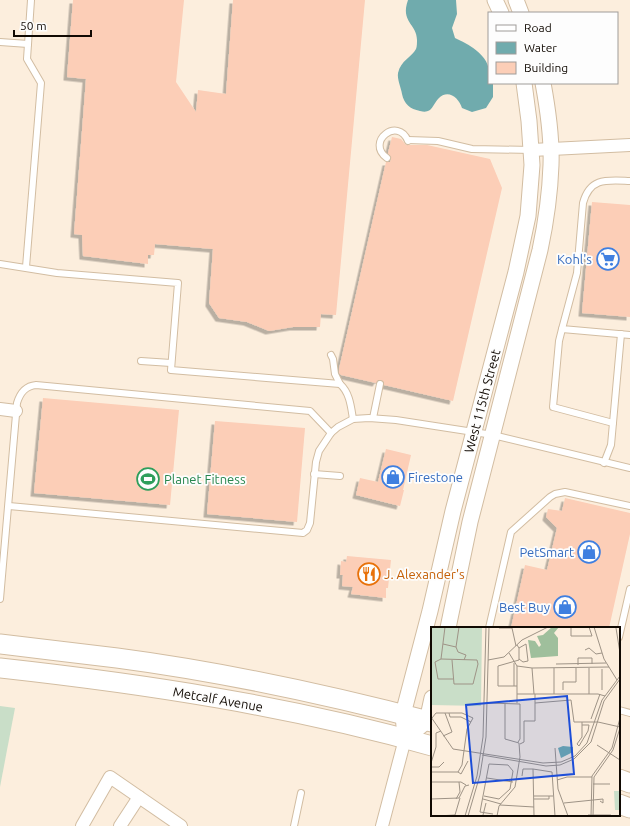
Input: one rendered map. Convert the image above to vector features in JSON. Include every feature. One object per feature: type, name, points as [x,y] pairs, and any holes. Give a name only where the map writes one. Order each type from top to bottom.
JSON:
[{"type":"main road","name":"Metcalf Avenue","points":[[0,644],[118,658],[232,677],[429,721]]},
{"type":"main road","name":"Metcalf Avenue","points":[[0,668],[137,684],[271,708],[431,746]]},
{"type":"main road","points":[[620,779],[630,783]]},
{"type":"street","points":[[495,0],[501,12]]},
{"type":"street","points":[[516,0],[521,12]]},
{"type":"street","name":"West 115th Street","points":[[382,826],[405,739],[403,714],[473,432],[523,244],[531,192],[532,165],[532,150],[524,84]]},
{"type":"street","name":"West 115th Street","points":[[448,627],[470,522],[540,250],[550,189],[551,149],[548,110],[543,84]]},
{"type":"street","points":[[532,150],[630,145]]},
{"type":"street","points":[[0,409],[16,411]]},
{"type":"street","points":[[405,739],[429,721],[431,706]]},
{"type":"street","points":[[82,826],[110,777],[181,826]]},
{"type":"street","points":[[120,826],[139,797]]},
{"type":"lane","points":[[26,267],[41,83],[27,59],[31,0]]},
{"type":"lane","points":[[0,42],[28,44]]},
{"type":"lane","points":[[387,158],[382,154],[380,149],[381,139],[390,131],[397,131],[405,135],[408,140],[438,144],[468,151],[532,150]]},
{"type":"lane","points":[[613,423],[553,407],[559,341],[577,273],[585,194],[598,182],[607,180],[630,181]]},
{"type":"lane","points":[[0,264],[57,273],[178,283],[171,370],[340,384]]},
{"type":"lane","points":[[562,329],[630,335]]},
{"type":"lane","points":[[604,463],[611,445],[622,334]]},
{"type":"lane","points":[[331,355],[334,359],[335,374],[340,384],[345,388],[348,394],[353,419]]},
{"type":"lane","points":[[141,361],[171,364]]},
{"type":"lane","points":[[373,418],[380,384]]},
{"type":"lane","points":[[0,599],[16,411],[18,398],[25,388],[36,385],[310,411],[331,433]]},
{"type":"lane","points":[[9,506],[303,533],[309,527],[310,523],[314,474],[319,451],[331,433],[341,425],[353,419],[373,418],[396,420],[492,435],[630,468]]},
{"type":"lane","points":[[314,474],[340,476]]},
{"type":"lane","points":[[489,627],[511,532],[550,497],[555,494],[565,492],[630,506]]},
{"type":"lane","points":[[620,633],[630,589]]},
{"type":"lane","points":[[620,710],[630,713]]},
{"type":"lane","points":[[294,826],[301,793]]},
{"type":"green space","points":[[0,706],[15,708],[0,787]]},
{"type":"water","points":[[408,0],[456,0],[457,14],[452,28],[455,38],[466,43],[481,54],[487,64],[488,84],[493,84],[493,97],[486,108],[472,112],[462,108],[461,104],[456,98],[449,94],[442,96],[431,109],[424,112],[408,106],[403,98],[398,73],[404,62],[416,49],[417,42],[414,30],[407,18],[406,7]]},
{"type":"building","points":[[73,0],[184,0],[176,82],[196,112],[198,90],[226,94],[233,0],[365,0],[336,315],[321,314],[320,327],[293,327],[269,331],[247,322],[219,318],[209,303],[213,249],[155,244],[154,255],[148,255],[148,264],[83,256],[82,235],[74,234],[86,79],[67,77]]},
{"type":"building","points":[[392,137],[401,139],[406,145],[427,145],[490,159],[502,188],[453,401],[384,385],[384,382],[381,380],[378,380],[376,383],[341,375],[339,373],[386,162],[390,162],[391,159],[388,153]]},
{"type":"building","name":"Kohl's","points":[[592,202],[630,205],[630,317],[582,313]]},
{"type":"building","points":[[43,398],[179,410],[170,505],[34,493]]},
{"type":"building","points":[[215,421],[305,428],[297,522],[207,514]]},
{"type":"building","points":[[386,449],[411,455],[400,506],[356,495],[360,478],[378,482]]},
{"type":"building","points":[[565,498],[630,513],[630,534],[609,627],[511,627],[525,565],[547,570],[557,528],[546,517],[548,509],[562,511]]},
{"type":"building","points":[[347,556],[391,560],[388,588],[386,588],[386,598],[351,594],[353,587],[342,586],[343,575],[340,575],[341,561],[346,562]]},
{"type":"place","name":"Kohl's","points":[[608,259]]},
{"type":"place","name":"Firestone","points":[[393,477]]},
{"type":"place","name":"Planet Fitness","points":[[148,479]]},
{"type":"place","name":"PetSmart","points":[[589,552]]},
{"type":"place","name":"J. Alexander's","points":[[369,574]]},
{"type":"place","name":"Best Buy","points":[[565,607]]}]
